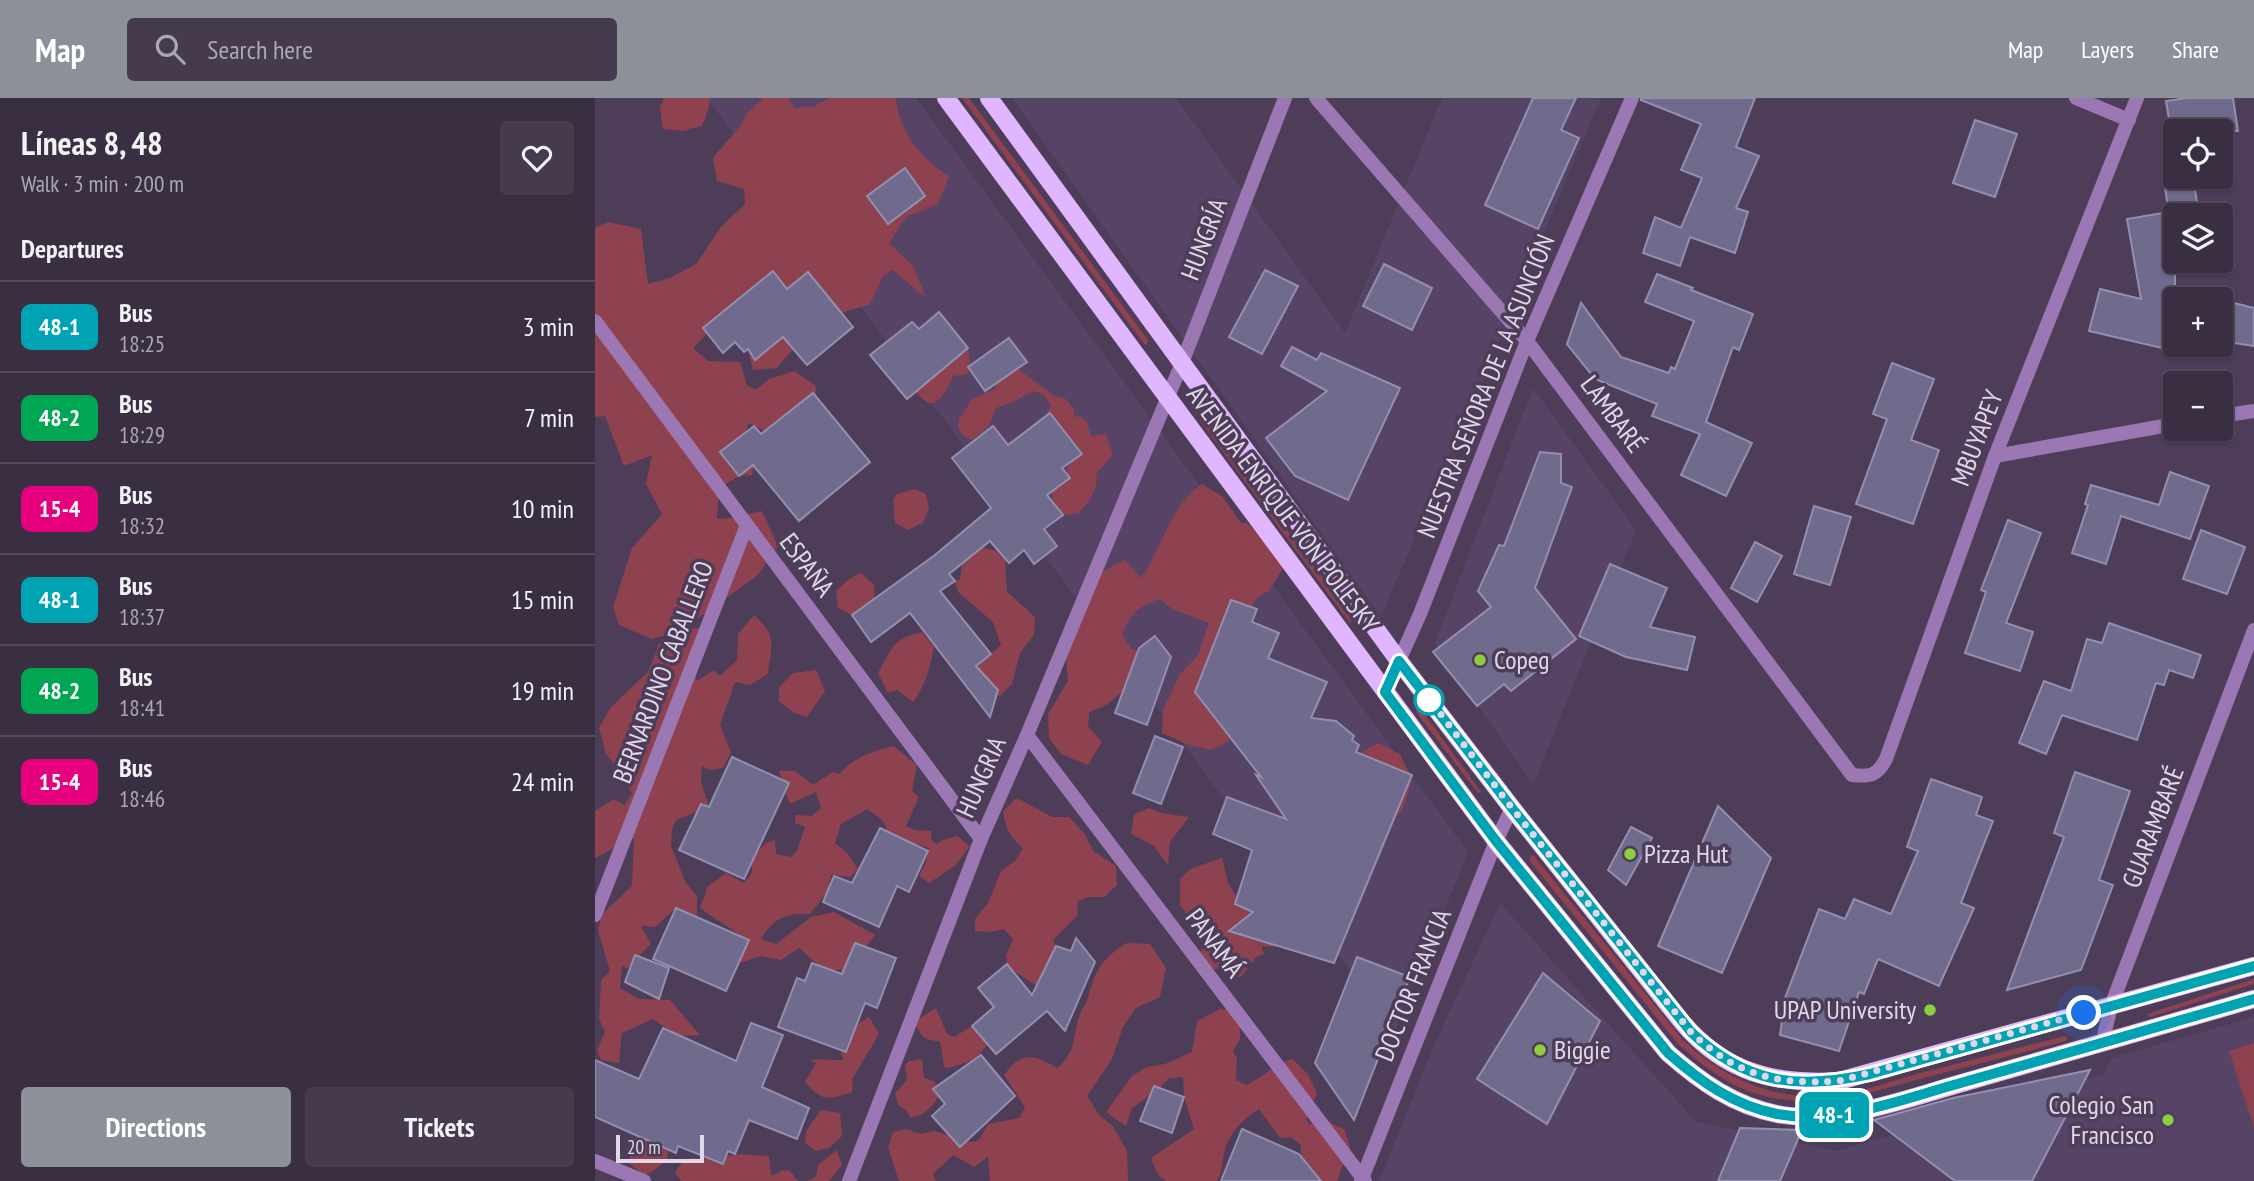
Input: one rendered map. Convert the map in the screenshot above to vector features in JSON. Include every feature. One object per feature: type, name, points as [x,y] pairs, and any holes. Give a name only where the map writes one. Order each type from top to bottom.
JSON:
[{"type":"main road","name":"AVENIDA ENRIQUE VON POLESKY","points":[[946,98],[1496,841],[1668,1053],[1692,1075],[1742,1105],[1806,1117],[1833,1115],[1877,1106],[2254,999]]},
{"type":"main road","name":"AVENIDA ENRIQUE VON POLESKY","points":[[989,98],[1399,661],[1512,808],[1691,1032],[1711,1051],[1736,1066],[1766,1077],[1800,1083],[1839,1081],[2254,966]]},
{"type":"street","name":"HUNGRÍA","points":[[1167,397],[1285,98]]},
{"type":"street","name":"LAMBARÉ","points":[[1316,98],[1527,341],[1852,775]]},
{"type":"street","name":"NUESTRA SEÑORA DE LA ASUNCIÓN","points":[[1385,692],[1420,614],[1527,341],[1632,98]]},
{"type":"street","points":[[2076,98],[2129,120]]},
{"type":"street","name":"MBUYAPEY","points":[[1852,775],[1868,777],[1879,772],[1886,759],[1995,456],[2137,98]]},
{"type":"street","name":"ESPAÑA","points":[[595,321],[981,839]]},
{"type":"street","name":"HUNGRIA","points":[[849,1181],[981,839],[1167,397]]},
{"type":"street","points":[[2233,414],[2254,411]]},
{"type":"street","points":[[1995,456],[2163,426]]},
{"type":"street","name":"BERNARDINO CABALLERO","points":[[595,915],[747,525]]},
{"type":"street","name":"GUARAMBARÉ","points":[[2102,1044],[2111,1006],[2254,630]]},
{"type":"street","name":"PANAMÁ","points":[[1027,735],[1363,1180]]},
{"type":"street","name":"DOCTOR FRANCIA","points":[[1363,1180],[1496,841],[1512,808]]},
{"type":"street","points":[[595,1161],[643,1181]]},
{"type":"shaded area","points":[[664,98],[710,98],[702,126],[683,131],[663,129],[660,108]]},
{"type":"shaded area","points":[[707,98],[916,98],[1468,852],[1395,1031]]},
{"type":"shaded area","points":[[763,98],[788,98],[795,108],[814,106],[829,98],[896,98],[901,121],[913,143],[930,162],[949,176],[938,204],[906,217],[889,243],[913,266],[926,298],[893,270],[883,276],[870,304],[829,317],[799,342],[777,368],[753,370],[748,349],[711,329],[693,348],[708,361],[740,362],[747,385],[756,390],[769,379],[794,371],[816,386],[814,420],[771,434],[749,423],[743,437],[758,455],[752,475],[739,476],[719,488],[717,519],[762,511],[778,546],[758,575],[680,631],[708,626],[693,670],[697,681],[714,670],[720,676],[737,660],[738,634],[754,615],[770,635],[768,674],[750,685],[735,682],[720,725],[731,752],[723,768],[709,770],[702,766],[701,782],[709,807],[676,820],[672,829],[671,846],[686,883],[697,896],[697,920],[676,908],[655,927],[641,926],[651,944],[627,969],[622,965],[620,988],[640,999],[670,1000],[700,1035],[677,1036],[653,1019],[622,1033],[619,1063],[601,1060],[597,1050],[605,1032],[599,1019],[601,980],[610,971],[598,931],[602,914],[632,886],[634,838],[595,858],[595,811],[614,799],[624,805],[632,794],[622,773],[606,754],[599,728],[610,708],[648,672],[659,644],[675,633],[652,639],[619,625],[613,607],[632,548],[662,514],[646,484],[652,455],[624,466],[605,416],[595,417],[595,228],[608,222],[641,229],[648,284],[670,278],[696,264],[721,227],[745,204],[744,189],[717,181],[713,158],[741,125],[746,114]]},
{"type":"shaded area","points":[[962,98],[969,98],[1148,340],[1147,345],[1144,344]]},
{"type":"shaded area","points":[[1012,98],[1176,98],[1345,333],[1442,98],[1601,98],[1381,617]]},
{"type":"shaded area","points":[[967,344],[970,363],[967,374],[953,376],[944,394],[937,401],[925,401],[914,390],[956,350]]},
{"type":"shaded area","points":[[1018,369],[1054,396],[1066,399],[1074,410],[1074,417],[1080,416],[1087,421],[1093,436],[1106,434],[1113,455],[1096,474],[1095,490],[1079,513],[1063,515],[1054,502],[1051,492],[1068,480],[1067,469],[1072,459],[1054,429],[1047,412],[1051,405],[1043,394],[1032,391],[996,408],[989,426],[972,440],[962,435],[958,427],[959,419],[972,399],[995,389],[998,379]]},
{"type":"shaded area","points":[[1533,388],[1636,530],[1533,785],[1435,643]]},
{"type":"shaded area","points":[[1201,416],[1353,619],[1351,623],[1200,421]]},
{"type":"shaded area","points":[[1202,484],[1223,497],[1241,523],[1247,523],[1288,560],[1269,591],[1258,597],[1245,616],[1242,708],[1229,741],[1211,750],[1186,744],[1162,733],[1163,710],[1180,674],[1198,655],[1209,623],[1174,610],[1159,599],[1136,612],[1122,635],[1131,649],[1142,653],[1134,681],[1107,705],[1089,712],[1088,726],[1102,742],[1088,765],[1061,754],[1049,738],[1048,714],[1068,681],[1066,658],[1096,575],[1125,560],[1141,578],[1174,516],[1191,493]]},
{"type":"shaded area","points":[[915,489],[926,494],[929,509],[923,523],[908,530],[895,523],[893,501],[897,494]]},
{"type":"shaded area","points":[[980,547],[996,551],[1005,560],[1007,592],[1035,617],[1034,635],[1020,653],[1012,684],[1000,696],[989,692],[978,681],[978,666],[1001,645],[993,622],[958,592],[955,581],[960,580],[967,552]]},
{"type":"shaded area","points":[[861,573],[874,585],[875,602],[852,615],[838,608],[836,591],[849,579]]},
{"type":"shaded area","points":[[922,632],[934,647],[929,669],[913,702],[897,690],[888,693],[878,673],[898,641]]},
{"type":"shaded area","points":[[816,670],[825,691],[807,717],[794,713],[779,701],[779,687],[793,673]]},
{"type":"shaded area","points":[[1418,707],[1482,793],[1478,793],[1416,712]]},
{"type":"shaded area","points":[[1378,743],[1400,754],[1412,780],[1402,811],[1382,827],[1352,758]]},
{"type":"shaded area","points":[[894,746],[917,765],[912,791],[919,797],[906,826],[915,830],[931,831],[931,839],[936,844],[957,836],[970,846],[955,866],[929,883],[919,876],[929,848],[889,835],[883,821],[867,809],[841,824],[835,843],[848,854],[858,869],[850,877],[831,875],[828,891],[810,914],[781,918],[770,926],[761,939],[776,944],[811,917],[834,912],[875,935],[859,956],[843,970],[824,970],[799,948],[781,960],[761,956],[740,963],[735,952],[740,936],[700,907],[708,886],[726,873],[744,883],[752,873],[752,858],[766,843],[775,840],[776,854],[791,857],[797,851],[805,827],[795,823],[795,815],[812,816],[821,808],[816,792],[790,804],[779,771],[795,771],[813,785],[833,772],[839,774],[864,756]]},
{"type":"shaded area","points":[[1017,798],[1052,817],[1069,817],[1085,834],[1093,851],[1116,866],[1117,885],[1104,897],[1088,897],[1078,901],[1077,916],[1053,940],[1057,950],[1037,986],[1008,967],[1006,956],[1013,939],[1004,929],[975,931],[975,919],[988,903],[1001,871],[1016,860],[1023,848],[1009,832],[1003,811]]},
{"type":"shaded area","points":[[1149,808],[1161,813],[1189,817],[1170,842],[1168,865],[1154,846],[1131,834],[1134,814]]},
{"type":"shaded area","points":[[1531,855],[1683,1040],[1716,1066],[1751,1085],[1790,1095],[1842,1095],[2065,1036],[2068,1039],[1843,1098],[1799,1101],[1754,1093],[1723,1079],[1678,1044],[1529,860]]},
{"type":"shaded area","points":[[1222,858],[1228,883],[1237,898],[1257,902],[1292,948],[1261,946],[1264,954],[1256,957],[1241,977],[1229,977],[1226,969],[1210,969],[1200,952],[1211,938],[1212,918],[1189,917],[1180,905],[1180,879],[1190,869]]},
{"type":"shaded area","points":[[1500,903],[1696,1122],[1837,1151],[2104,1074],[2112,1058],[2254,1017],[2254,1181],[1379,1181],[1433,1048]]},
{"type":"shaded area","points":[[1127,943],[1150,944],[1166,968],[1160,997],[1136,1008],[1123,1027],[1112,1059],[1087,1096],[1100,1116],[1113,1126],[1127,1151],[1128,1181],[990,1181],[988,1157],[974,1167],[953,1155],[933,1174],[936,1181],[899,1181],[888,1147],[893,1132],[906,1129],[921,1134],[934,1131],[972,1142],[979,1140],[988,1124],[1019,1118],[1025,1107],[1004,1075],[1016,1062],[1028,1057],[1057,1068],[1064,1062],[1098,970],[1112,953]]},
{"type":"shaded area","points":[[2254,979],[2254,984],[2150,1017],[2147,1014]]},
{"type":"shaded area","points":[[936,1008],[947,1034],[954,1037],[972,1026],[987,1045],[975,1060],[944,1067],[940,1041],[923,1037],[915,1021]]},
{"type":"shaded area","points":[[1220,1009],[1232,1011],[1240,1018],[1240,1039],[1233,1051],[1237,1058],[1236,1080],[1247,1085],[1292,1059],[1308,1074],[1317,1094],[1306,1119],[1309,1124],[1325,1120],[1345,1130],[1352,1157],[1342,1167],[1337,1181],[1301,1181],[1301,1145],[1291,1137],[1280,1138],[1259,1109],[1247,1117],[1233,1133],[1224,1153],[1217,1181],[1166,1181],[1158,1175],[1151,1158],[1194,1129],[1184,1097],[1183,1077],[1169,1078],[1158,1090],[1132,1108],[1126,1126],[1106,1112],[1132,1076],[1147,1067],[1165,1064],[1192,1052],[1197,1021]]},
{"type":"shaded area","points":[[869,1017],[879,1034],[853,1078],[852,1092],[831,1098],[816,1093],[805,1082],[816,1063],[810,1060],[843,1060],[839,1041],[847,1031]]},
{"type":"shaded area","points":[[2254,1043],[2254,1127],[2229,1051]]},
{"type":"shaded area","points":[[922,1059],[924,1078],[934,1081],[940,1093],[929,1109],[911,1118],[906,1110],[898,1105],[895,1093],[907,1080],[905,1065],[909,1061]]},
{"type":"shaded area","points":[[821,1110],[840,1113],[842,1136],[829,1148],[815,1151],[805,1142],[806,1131]]},
{"type":"shaded area","points":[[640,1134],[668,1148],[667,1161],[644,1175],[629,1163],[634,1140]]},
{"type":"shaded area","points":[[837,1150],[842,1165],[829,1181],[807,1181],[816,1177],[818,1165]]},
{"type":"shaded area","points":[[735,1154],[769,1156],[771,1176],[783,1170],[790,1171],[798,1181],[681,1181],[675,1173],[684,1159],[717,1158]]},
{"type":"building","points":[[1533,98],[1576,98],[1561,130],[1579,138],[1538,229],[1485,205]]},
{"type":"building","points":[[1641,98],[1755,98],[1736,147],[1759,156],[1736,208],[1748,212],[1735,253],[1690,237],[1680,266],[1643,253],[1655,217],[1681,228],[1702,178],[1681,170],[1701,124]]},
{"type":"building","points":[[2233,98],[2238,131],[2233,131],[2233,119],[2169,119],[2166,101]]},
{"type":"building","points":[[1975,120],[2017,134],[1995,197],[1953,183]]},
{"type":"building","points":[[905,168],[925,196],[888,224],[867,196]]},
{"type":"building","points":[[2165,189],[2195,189],[2197,203],[2167,203]]},
{"type":"building","points":[[2163,213],[2163,273],[2175,273],[2175,287],[2163,287],[2163,348],[2089,331],[2100,289],[2141,299],[2127,219]]},
{"type":"building","points":[[1384,264],[1432,288],[1412,330],[1363,306]]},
{"type":"building","points":[[1265,270],[1298,286],[1262,354],[1229,337]]},
{"type":"building","points":[[773,271],[787,289],[808,272],[853,327],[807,365],[783,337],[755,360],[748,349],[744,352],[735,342],[723,353],[703,328]]},
{"type":"building","points":[[1657,274],[1753,314],[1739,350],[1733,347],[1706,422],[1752,443],[1726,496],[1681,475],[1700,434],[1652,416],[1657,404],[1595,379],[1567,344],[1581,303],[1621,357],[1669,373],[1671,367],[1675,369],[1694,321],[1645,302]]},
{"type":"building","points":[[2234,303],[2254,308],[2254,346],[2233,343]]},
{"type":"building","points":[[939,312],[968,348],[907,399],[870,355],[912,322],[919,329]]},
{"type":"building","points":[[1009,338],[1027,362],[985,391],[968,367]]},
{"type":"building","points":[[1292,347],[1317,360],[1321,353],[1400,388],[1348,500],[1295,476],[1266,438],[1327,391],[1281,366]]},
{"type":"building","points":[[1892,363],[1934,379],[1911,440],[1939,450],[1913,524],[1856,504],[1887,419],[1873,414]]},
{"type":"building","points":[[813,393],[870,462],[799,521],[753,465],[739,476],[720,452],[754,426],[761,434]]},
{"type":"building","points":[[1050,413],[1082,454],[1062,468],[1070,478],[1047,495],[1063,515],[1044,529],[1057,546],[1034,564],[1024,550],[1009,563],[990,541],[949,574],[955,581],[940,591],[991,654],[976,666],[998,690],[990,717],[910,613],[871,642],[852,615],[935,555],[991,508],[952,458],[993,426],[1008,445]]},
{"type":"building","points":[[1540,452],[1561,454],[1561,483],[1572,487],[1535,588],[1576,639],[1511,691],[1504,684],[1477,706],[1433,652],[1491,607],[1478,591],[1499,545],[1504,546]]},
{"type":"building","points":[[2170,472],[2209,486],[2190,539],[2121,516],[2106,564],[2072,553],[2088,505],[2085,504],[2091,485],[2159,505]]},
{"type":"building","points":[[1814,506],[1851,517],[1830,585],[1794,574]]},
{"type":"building","points":[[2008,520],[2041,533],[2006,623],[2033,632],[2020,671],[1965,653],[1986,592],[1981,590]]},
{"type":"building","points":[[2201,530],[2245,547],[2227,594],[2183,579]]},
{"type":"building","points":[[1755,542],[1782,556],[1757,602],[1731,588]]},
{"type":"building","points":[[1610,564],[1667,588],[1650,627],[1695,637],[1687,670],[1626,657],[1579,636]]},
{"type":"building","points":[[1231,600],[1257,609],[1252,622],[1279,633],[1268,658],[1327,682],[1311,718],[1336,721],[1354,736],[1352,740],[1359,745],[1356,752],[1412,775],[1334,963],[1229,931],[1253,912],[1235,904],[1252,850],[1213,834],[1227,797],[1286,819],[1256,775],[1261,777],[1195,692]]},
{"type":"building","points":[[2109,623],[2201,655],[2193,678],[2169,670],[2164,685],[2156,683],[2137,740],[2062,715],[2046,754],[2019,743],[2044,681],[2071,691],[2087,639],[2102,643]]},
{"type":"building","points":[[1155,636],[1171,657],[1147,725],[1115,713],[1139,648]]},
{"type":"building","points":[[1155,736],[1183,747],[1161,804],[1133,793]]},
{"type":"building","points":[[732,757],[789,783],[744,879],[679,850],[701,804],[709,807]]},
{"type":"building","points":[[2075,772],[2130,791],[2099,880],[2113,885],[2081,970],[2007,990],[2064,837],[2054,833]]},
{"type":"building","points":[[1931,779],[1982,797],[1976,815],[1993,821],[1961,903],[1974,908],[1939,986],[1878,959],[1864,994],[1859,992],[1839,1051],[1780,1035],[1785,998],[1819,909],[1845,919],[1854,899],[1891,914],[1918,851],[1907,847]]},
{"type":"building","points":[[1718,806],[1771,858],[1722,973],[1658,946]]},
{"type":"building","name":"Pizza Hut","points":[[1631,827],[1652,838],[1626,885],[1608,870]]},
{"type":"building","points":[[880,828],[928,851],[909,892],[897,886],[879,927],[823,902],[834,876],[852,883]]},
{"type":"building","points":[[676,908],[749,940],[726,991],[653,959]]},
{"type":"building","points":[[1076,938],[1095,962],[1065,1031],[1047,1011],[996,1054],[972,1026],[994,1007],[978,988],[1007,964],[1032,995],[1056,946],[1071,951]]},
{"type":"building","points":[[855,943],[896,958],[877,1008],[865,1003],[846,1052],[778,1027],[797,978],[805,981],[812,963],[842,974]]},
{"type":"building","points":[[635,955],[669,968],[659,999],[625,982]]},
{"type":"building","points":[[1357,957],[1410,977],[1354,1120],[1315,1063]]},
{"type":"building","name":"Biggie","points":[[1543,973],[1600,1021],[1547,1124],[1477,1079]]},
{"type":"building","points":[[751,1023],[783,1035],[762,1087],[809,1108],[797,1139],[749,1120],[735,1154],[728,1151],[723,1164],[678,1146],[676,1153],[595,1117],[595,1060],[639,1079],[663,1028],[736,1061]]},
{"type":"building","points":[[981,1055],[1015,1096],[960,1147],[932,1116],[945,1104],[933,1089]]},
{"type":"building","points":[[2090,1070],[2032,1181],[1955,1181],[1874,1120],[1953,1098]]},
{"type":"building","points":[[1154,1086],[1184,1097],[1172,1133],[1140,1121]]},
{"type":"building","points":[[1740,1128],[1802,1130],[1780,1181],[1718,1181]]},
{"type":"building","points":[[1242,1129],[1299,1154],[1321,1181],[1221,1181]]},
{"type":"bus line","name":"48-1","points":[[2254,966],[1870,1074],[1839,1081],[1800,1083],[1766,1077],[1736,1066],[1711,1051],[1691,1032],[1512,808],[1399,661],[1385,692],[1496,841],[1668,1053],[1692,1075],[1742,1105],[1806,1117],[1833,1115],[1877,1106],[2254,999]]},
{"type":"place","name":"Copeg","points":[[1480,660]]},
{"type":"place","name":"Pizza Hut","points":[[1630,854]]},
{"type":"place","name":"UPAP University","points":[[1930,1010]]},
{"type":"place","name":"Biggie","points":[[1540,1050]]},
{"type":"place","name":"Colegio San Francisco","points":[[2168,1120]]},
{"type":"route","points":[[1429,700],[1424,692],[1512,808],[1691,1032],[1711,1051],[1736,1066],[1766,1077],[1800,1083],[1839,1081],[2084,1013]]}]
